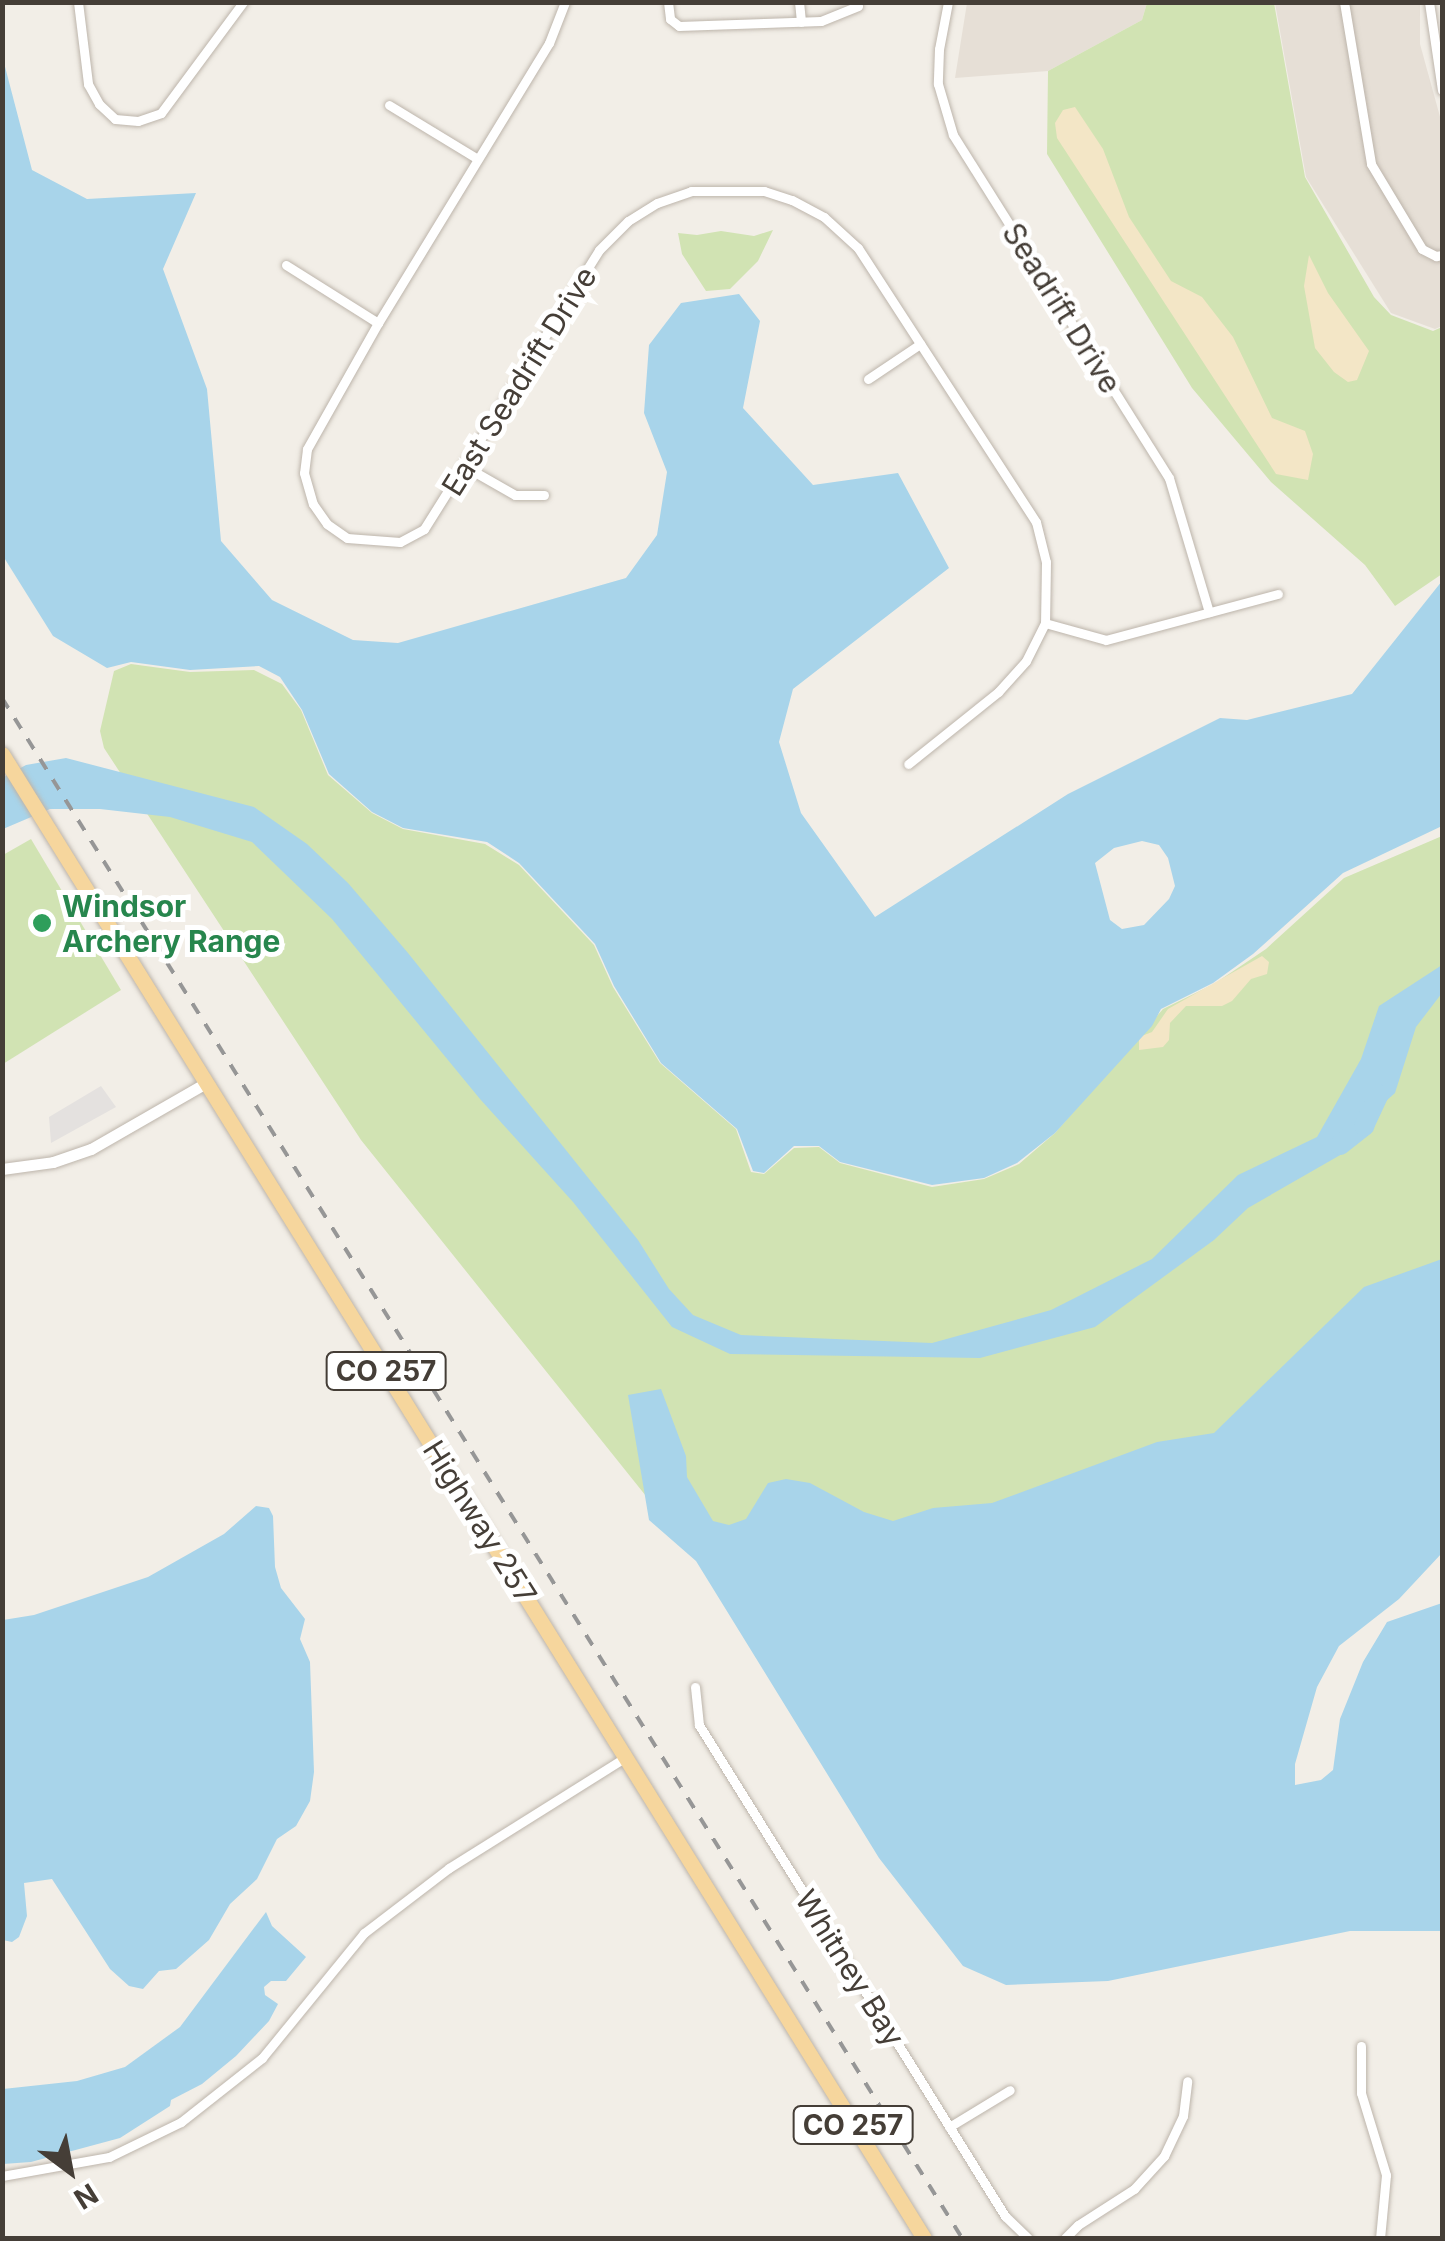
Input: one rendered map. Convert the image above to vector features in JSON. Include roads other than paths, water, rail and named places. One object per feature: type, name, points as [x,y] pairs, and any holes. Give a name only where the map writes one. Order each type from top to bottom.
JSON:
[{"type":"main road","name":"Highway 257","points":[[2,754],[924,2238]]},
{"type":"street","points":[[78,2],[88,84],[99,104],[116,118],[138,121],[161,113],[244,2]]},
{"type":"street","name":"East Seadrift Drive","points":[[565,2],[549,43],[476,158],[307,449],[304,474],[313,504],[328,524],[347,538],[400,542],[424,529],[599,250],[628,221],[657,203],[691,191],[764,191],[824,216],[858,248],[1036,522],[1046,562],[1045,623]]},
{"type":"street","points":[[668,2],[670,19],[679,26],[801,22],[844,15],[858,6]]},
{"type":"street","points":[[800,2],[801,22]]},
{"type":"street","name":"Seadrift Drive","points":[[948,2],[938,49],[938,84],[953,136],[1169,478],[1210,612]]},
{"type":"street","points":[[1344,2],[1371,164],[1422,249],[1436,256],[1442,254]]},
{"type":"street","points":[[1428,2],[1442,90]]},
{"type":"street","points":[[389,105],[476,158]]},
{"type":"street","points":[[286,266],[378,323]]},
{"type":"street","points":[[868,379],[920,344]]},
{"type":"street","points":[[466,467],[516,495],[544,495]]},
{"type":"street","points":[[908,764],[998,692],[1026,661],[1045,623],[1106,640],[1278,594]]},
{"type":"street","points":[[2,1169],[53,1162],[91,1149],[206,1082]]},
{"type":"street","name":"Whitney Bay","points":[[695,1687],[700,1725],[1005,2216],[1028,2238]]},
{"type":"street","points":[[2,2176],[92,2162],[138,2146],[182,2122],[262,2058],[364,1933],[449,1868],[626,1758]]},
{"type":"street","points":[[1361,2046],[1361,2092],[1386,2175],[1380,2238]]},
{"type":"street","points":[[1066,2238],[1078,2225],[1134,2188],[1164,2156],[1183,2116],[1187,2081]]},
{"type":"street","points":[[949,2127],[1010,2090]]},
{"type":"water","points":[[3,59],[32,170],[87,199],[196,193],[163,269],[207,389],[221,541],[272,600],[353,640],[398,643],[626,578],[657,535],[667,472],[644,413],[649,345],[681,303],[739,294],[760,321],[743,408],[813,485],[898,473],[949,568],[793,689],[779,742],[801,813],[875,917],[1068,794],[1220,718],[1247,720],[1352,694],[1442,581],[1442,826],[1343,873],[1253,954],[1213,983],[1161,1009],[1152,1026],[1055,1133],[1017,1163],[984,1178],[932,1185],[840,1162],[819,1146],[794,1146],[764,1173],[753,1171],[737,1129],[661,1063],[614,986],[595,944],[519,863],[487,842],[403,828],[372,812],[329,774],[302,710],[280,677],[259,666],[190,670],[131,662],[107,668],[53,636],[3,556]],"holes":[[[1142,841],[1159,845],[1168,858],[1175,886],[1169,899],[1144,925],[1122,929],[1110,920],[1095,863],[1114,848]]]},
{"type":"water","points":[[66,758],[254,807],[307,844],[348,883],[408,953],[638,1240],[669,1289],[693,1315],[741,1335],[932,1343],[1051,1310],[1152,1259],[1238,1175],[1317,1137],[1361,1059],[1379,1006],[1442,965],[1442,993],[1416,1027],[1395,1093],[1368,1117],[1349,1150],[1248,1208],[1214,1240],[1095,1327],[980,1358],[730,1354],[672,1327],[573,1202],[480,1099],[332,919],[252,842],[170,817],[100,809],[50,809],[3,829],[2,778],[26,765]]},
{"type":"water","points":[[1442,1259],[1442,1553],[1399,1599],[1339,1646],[1317,1687],[1295,1764],[1295,1785],[1321,1780],[1333,1770],[1340,1719],[1363,1662],[1387,1622],[1442,1603],[1442,1931],[1350,1931],[1108,1981],[1006,1985],[963,1966],[879,1858],[696,1561],[649,1520],[628,1395],[661,1389],[686,1456],[687,1477],[713,1521],[729,1525],[746,1519],[768,1483],[786,1479],[810,1483],[864,1512],[893,1521],[933,1508],[992,1503],[1157,1442],[1214,1433],[1364,1287]]},
{"type":"water","points":[[256,1506],[269,1508],[273,1516],[275,1567],[281,1588],[305,1619],[300,1639],[310,1662],[314,1772],[310,1801],[296,1826],[277,1839],[257,1879],[230,1904],[209,1940],[176,1969],[159,1971],[143,1989],[129,1986],[110,1969],[52,1879],[24,1883],[27,1916],[19,1937],[12,1942],[3,1940],[3,1620],[34,1615],[148,1577],[224,1534]]},
{"type":"water","points":[[266,1912],[272,1926],[306,1957],[286,1981],[271,1981],[264,1987],[265,1995],[278,2004],[269,2021],[236,2056],[202,2084],[171,2100],[170,2106],[120,2138],[31,2162],[3,2164],[3,2089],[77,2081],[125,2067],[180,2027]]},
{"type":"waterway","points":[[1340,1145],[1364,1126],[1379,1094]]},
{"type":"railway","points":[[2,698],[962,2238]]},
{"type":"place","name":"Windsor Archery Range","points":[[42,923]]}]
